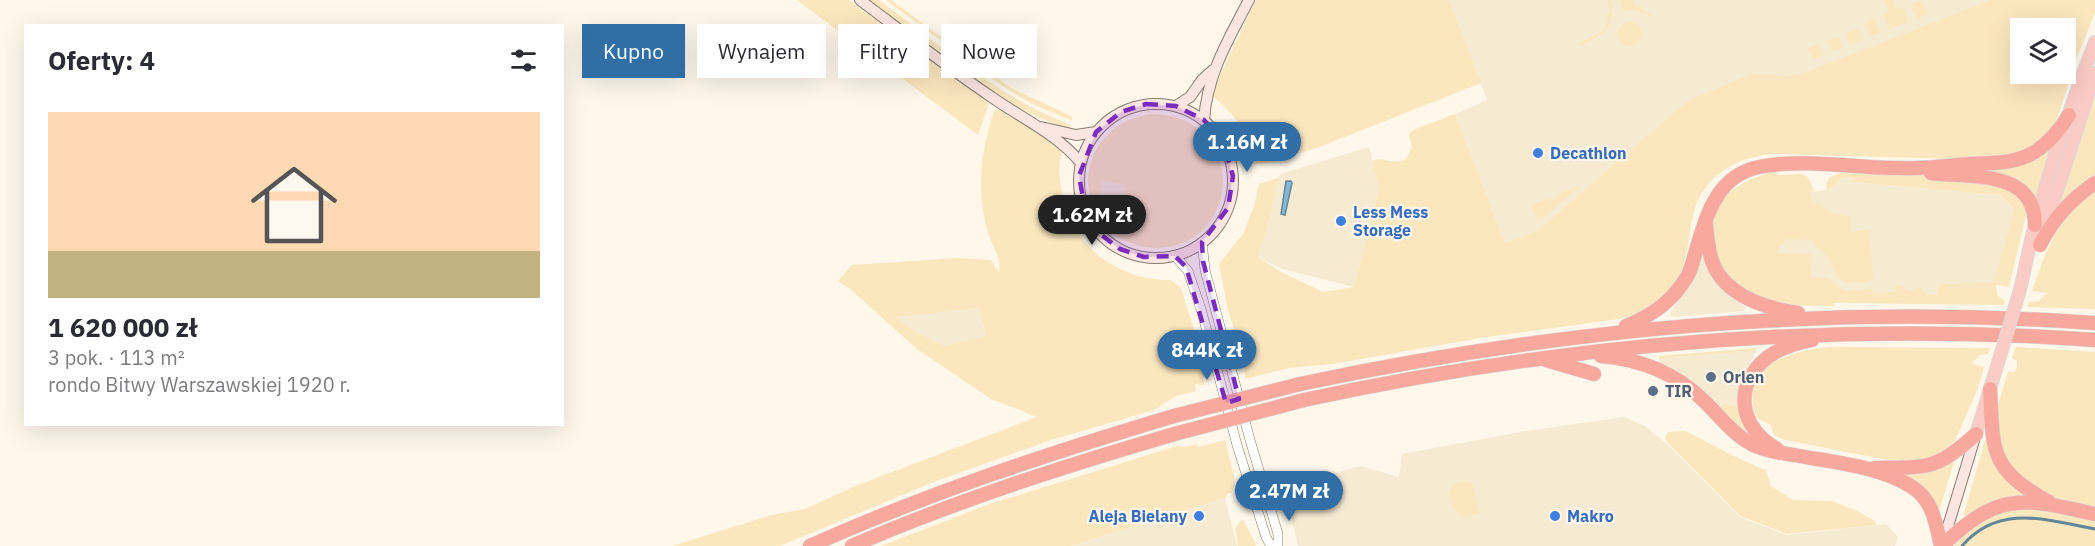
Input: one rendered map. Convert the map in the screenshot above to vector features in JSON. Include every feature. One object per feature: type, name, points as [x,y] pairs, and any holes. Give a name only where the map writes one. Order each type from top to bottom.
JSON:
[{"type":"highway","points":[[1902,169],[1998,163],[2021,158],[2044,144],[2058,131],[2069,115]]},
{"type":"highway","points":[[1613,332],[1645,318],[1669,301],[1689,273],[1711,205],[1732,179],[1752,169],[1773,165],[1819,164],[1902,169],[1999,180],[2014,184],[2025,193],[2034,210],[2035,225]]},
{"type":"highway","points":[[2040,245],[2053,222],[2068,205],[2095,183]]},
{"type":"highway","points":[[1705,224],[1711,259],[1719,274],[1731,288],[1763,306],[1798,314],[1830,317]]},
{"type":"highway","points":[[810,546],[860,523],[981,477],[1174,416],[1300,384],[1483,349],[1613,332],[1714,323],[1830,317],[1967,317],[2095,323]]},
{"type":"highway","points":[[1787,454],[1770,446],[1748,421],[1744,398],[1749,380],[1760,364],[1775,352],[1807,341],[1846,334]]},
{"type":"highway","points":[[852,546],[986,493],[1084,460],[1304,400],[1425,376],[1563,355],[1734,339],[1846,334],[1978,334],[2095,340]]},
{"type":"highway","points":[[1563,355],[1609,356],[1656,368],[1689,388],[1728,427],[1746,441],[1765,450],[1864,468],[1904,482],[1921,494],[1933,512],[1942,546],[1972,520],[1997,506],[2023,502],[2054,505],[2095,514]]},
{"type":"highway","points":[[1538,358],[1594,374]]},
{"type":"highway","points":[[1990,389],[1992,436],[1999,459],[2013,479],[2054,505]]},
{"type":"highway","points":[[1864,468],[1918,467],[1935,464],[1947,459],[1976,434]]},
{"type":"main road","points":[[860,0],[991,97],[1040,126],[1067,147],[1081,163]]},
{"type":"main road","points":[[1204,120],[1205,101],[1213,70],[1249,0]]},
{"type":"main road","points":[[2025,277],[2035,225],[2069,115],[2095,42]]},
{"type":"main road","points":[[1176,106],[1190,97],[1202,80],[1213,70]]},
{"type":"main road","points":[[1942,546],[2016,303],[2040,245],[2095,72]]},
{"type":"main road","points":[[1158,104],[1176,106],[1204,120],[1217,134],[1227,151],[1233,176],[1231,197],[1224,217],[1212,234],[1186,252],[1155,258],[1132,254],[1100,234],[1086,214],[1079,186],[1081,163],[1085,150],[1096,132],[1110,120],[1134,107],[1158,104]]},
{"type":"main road","points":[[1040,126],[1076,135],[1096,132]]},
{"type":"street","points":[[1202,242],[1205,270],[1250,440],[1278,534],[1278,546]]},
{"type":"street","points":[[1174,256],[1188,271],[1201,309],[1237,445],[1266,537],[1271,546]]},
{"type":"highlighted area","points":[[1146,104],[1176,106],[1204,120],[1223,142],[1233,176],[1228,208],[1202,242],[1203,261],[1239,399],[1226,403],[1186,267],[1175,256],[1144,257],[1120,249],[1100,234],[1086,214],[1079,176],[1096,132],[1121,112]]},
{"type":"shaded area","points":[[797,0],[849,0],[882,24],[838,24],[838,31]]},
{"type":"shaded area","points":[[869,0],[879,0],[911,24],[902,24]]},
{"type":"shaded area","points":[[886,0],[891,0],[924,24],[919,24]]},
{"type":"shaded area","points":[[1256,0],[1449,0],[1481,83],[1317,148],[1279,159],[1279,161],[1256,164],[1250,143],[1240,125],[1211,95]]},
{"type":"shaded area","points":[[1449,0],[2003,0],[1797,77],[1687,101],[1538,230],[1505,243],[1455,114],[1487,100]]},
{"type":"shaded area","points":[[1607,0],[1610,0],[1612,17],[1607,29],[1581,46],[1580,43],[1603,31],[1607,22],[1606,15],[1611,13]]},
{"type":"shaded area","points":[[1620,0],[1632,0],[1635,7],[1640,5],[1652,17],[1635,10],[1623,10]]},
{"type":"shaded area","points":[[1884,0],[1893,0],[1896,9],[1903,8],[1908,22],[1889,29],[1884,15],[1889,12]]},
{"type":"shaded area","points":[[1922,0],[1927,14],[1917,19],[1911,5]]},
{"type":"shaded area","points":[[1991,0],[2095,0],[2095,13],[2076,60],[2076,18],[2010,18],[2010,84],[2068,84],[2058,116],[2049,133],[2027,150],[2005,156],[1955,159],[1776,154],[1748,158],[1724,170],[1704,189],[1693,215],[1687,252],[1680,274],[1662,297],[1638,313],[1619,319],[1481,338],[1332,364],[1289,368],[1245,379],[1244,365],[1228,310],[1219,264],[1243,234],[1254,206],[1259,184],[1279,178],[1258,257],[1281,272],[1323,292],[1354,287],[1379,189],[1372,161],[1397,162],[1406,159],[1412,148],[1409,134],[1413,130],[1455,114],[1505,243],[1538,230],[1687,101],[1752,74],[1786,76],[1804,73]]},
{"type":"shaded area","points":[[1875,18],[1881,32],[1870,37],[1864,22]]},
{"type":"shaded area","points":[[1630,22],[1639,25],[1642,34],[1639,43],[1630,46],[1621,43],[1618,34],[1621,25]]},
{"type":"shaded area","points":[[929,28],[941,37],[941,41],[929,32]]},
{"type":"shaded area","points":[[1858,29],[1862,39],[1851,45],[1846,34]]},
{"type":"shaded area","points":[[1838,37],[1842,48],[1832,51],[1827,41]]},
{"type":"shaded area","points":[[929,38],[941,47],[941,53],[929,44]]},
{"type":"shaded area","points":[[1819,44],[1823,55],[1813,59],[1808,48]]},
{"type":"shaded area","points":[[929,59],[941,68],[941,78],[955,78],[989,103],[978,135],[902,78],[929,78]]},
{"type":"shaded area","points":[[975,78],[984,78],[1019,100],[1071,125],[1068,130],[1027,112]]},
{"type":"shaded area","points":[[992,78],[997,78],[1011,88],[1071,116],[1073,121],[1032,104]]},
{"type":"shaded area","points":[[2095,88],[2095,179],[2058,207]]},
{"type":"shaded area","points":[[998,109],[1061,148],[1059,165],[1064,202],[1079,235],[1090,248],[1119,268],[1135,275],[1171,280],[1181,288],[1208,376],[1203,378],[1204,385],[1195,384],[1196,391],[1176,396],[1154,410],[1048,441],[931,483],[780,546],[672,546],[772,515],[805,509],[858,485],[1037,417],[991,399],[917,349],[849,288],[838,281],[852,265],[958,258],[991,260],[999,273],[999,262],[984,213],[981,183],[983,155],[994,111]],"holes":[[[979,308],[986,336],[945,346],[911,329],[896,317]]]},
{"type":"shaded area","points":[[1151,114],[1182,120],[1205,135],[1218,156],[1223,180],[1219,205],[1207,226],[1186,242],[1158,248],[1131,243],[1110,230],[1092,204],[1088,180],[1094,155],[1107,135],[1127,121]],"holes":[[[1103,181],[1125,185],[1121,205],[1099,201]]]},
{"type":"shaded area","points":[[1369,147],[1379,189],[1354,287],[1282,269],[1258,257],[1280,174]]},
{"type":"shaded area","points":[[2051,147],[2035,198],[2018,181],[1980,170]]},
{"type":"shaded area","points":[[1776,172],[1778,175],[1802,174],[1808,177],[1814,191],[1810,192],[1813,204],[1818,202],[1832,213],[1851,217],[1851,232],[1869,230],[1872,280],[1848,283],[1841,280],[1827,256],[1815,246],[1813,240],[1786,239],[1782,245],[1778,245],[1778,253],[1812,254],[1811,277],[1827,278],[1843,290],[1870,289],[1875,293],[1896,292],[1894,287],[1900,285],[1909,291],[1921,287],[1926,295],[1938,295],[1938,284],[1994,283],[2014,209],[2000,195],[1852,182],[1852,177],[1843,177],[1827,190],[1826,184],[1829,178],[1840,173],[1925,175],[2007,185],[2028,207],[2009,287],[1996,285],[1997,295],[2005,301],[2004,305],[1835,303],[1834,306],[1811,306],[1771,302],[1739,290],[1723,275],[1719,267],[1711,233],[1712,220],[1716,209],[1732,191],[1753,179]]},
{"type":"shaded area","points":[[1843,177],[1853,177],[1852,182],[2000,195],[2014,209],[1990,302],[1775,292],[1728,203],[1827,190]]},
{"type":"shaded area","points":[[1103,181],[1125,185],[1121,205],[1099,201]]},
{"type":"shaded area","points":[[1582,185],[1540,221],[1537,220],[1531,205],[1550,198],[1551,200],[1556,198],[1555,195]]},
{"type":"shaded area","points":[[2095,191],[2095,309],[2027,307],[2029,302],[2039,301],[2047,293],[2032,291],[2055,235],[2082,200]]},
{"type":"shaded area","points":[[1702,257],[1712,276],[1724,291],[1745,307],[1744,311],[1672,317],[1670,313],[1689,286]]},
{"type":"shaded area","points":[[979,308],[986,337],[945,346],[911,329],[895,316]]},
{"type":"shaded area","points":[[1832,347],[1990,348],[1988,354],[1980,355],[1973,362],[1973,364],[1984,367],[1978,388],[1955,441],[1940,455],[1925,460],[1888,460],[1785,440],[1774,435],[1771,425],[1757,418],[1753,400],[1754,385],[1761,373],[1785,357]]},
{"type":"shaded area","points":[[2016,347],[2095,352],[2095,507],[2049,496],[2014,473],[1999,446],[1997,408],[2008,372],[2014,372],[2017,368],[2017,361],[2012,358]]},
{"type":"shaded area","points":[[1757,348],[1755,351],[1659,358],[1659,356]]},
{"type":"shaded area","points":[[1757,350],[1742,378],[1738,390],[1737,406],[1724,403],[1718,409],[1660,366],[1659,358]]},
{"type":"shaded area","points":[[1724,403],[1737,406],[1740,420],[1749,437],[1718,409]]},
{"type":"shaded area","points":[[1624,417],[1645,426],[1669,446],[1740,517],[1787,535],[1886,524],[1898,537],[1895,546],[1298,546],[1284,486],[1361,466],[1399,477],[1402,454],[1526,431]]},
{"type":"shaded area","points":[[1685,431],[1766,470],[1771,486],[1793,500],[1832,501],[1855,510],[1875,521],[1876,525],[1787,534],[1740,516],[1667,442],[1665,437],[1668,432]]},
{"type":"shaded area","points":[[1986,437],[2029,497],[1994,502],[1963,517]]},
{"type":"shaded area","points":[[1225,440],[1235,480],[1232,493],[1225,498],[1071,546],[881,546],[990,504],[1177,446],[1197,444],[1198,447]]},
{"type":"shaded area","points":[[1955,459],[1939,511],[1899,472]]},
{"type":"shaded area","points":[[1467,481],[1472,483],[1480,513],[1466,517],[1457,514],[1449,492],[1455,484]]},
{"type":"shaded area","name":"Aleja Bielany","points":[[1225,498],[1237,546],[1071,546]]},
{"type":"shaded area","points":[[2032,508],[2095,521],[2095,546],[1954,546],[1967,529],[1997,512]]},
{"type":"shaded area","points":[[1244,520],[1256,546],[1238,546],[1235,528],[1240,521]]},
{"type":"water","points":[[1286,181],[1292,183],[1285,215],[1281,214]]},
{"type":"waterway","points":[[1962,546],[1976,533],[1992,524],[2008,519],[2042,519],[2095,529]]},
{"type":"place","name":"Decathlon","points":[[1538,153]]},
{"type":"place","name":"Less Mess Storage","points":[[1341,221]]},
{"type":"place","name":"Orlen","points":[[1711,377]]},
{"type":"place","name":"TIR","points":[[1653,391]]},
{"type":"place","name":"Aleja Bielany","points":[[1199,516]]},
{"type":"place","name":"Makro","points":[[1555,516]]}]
